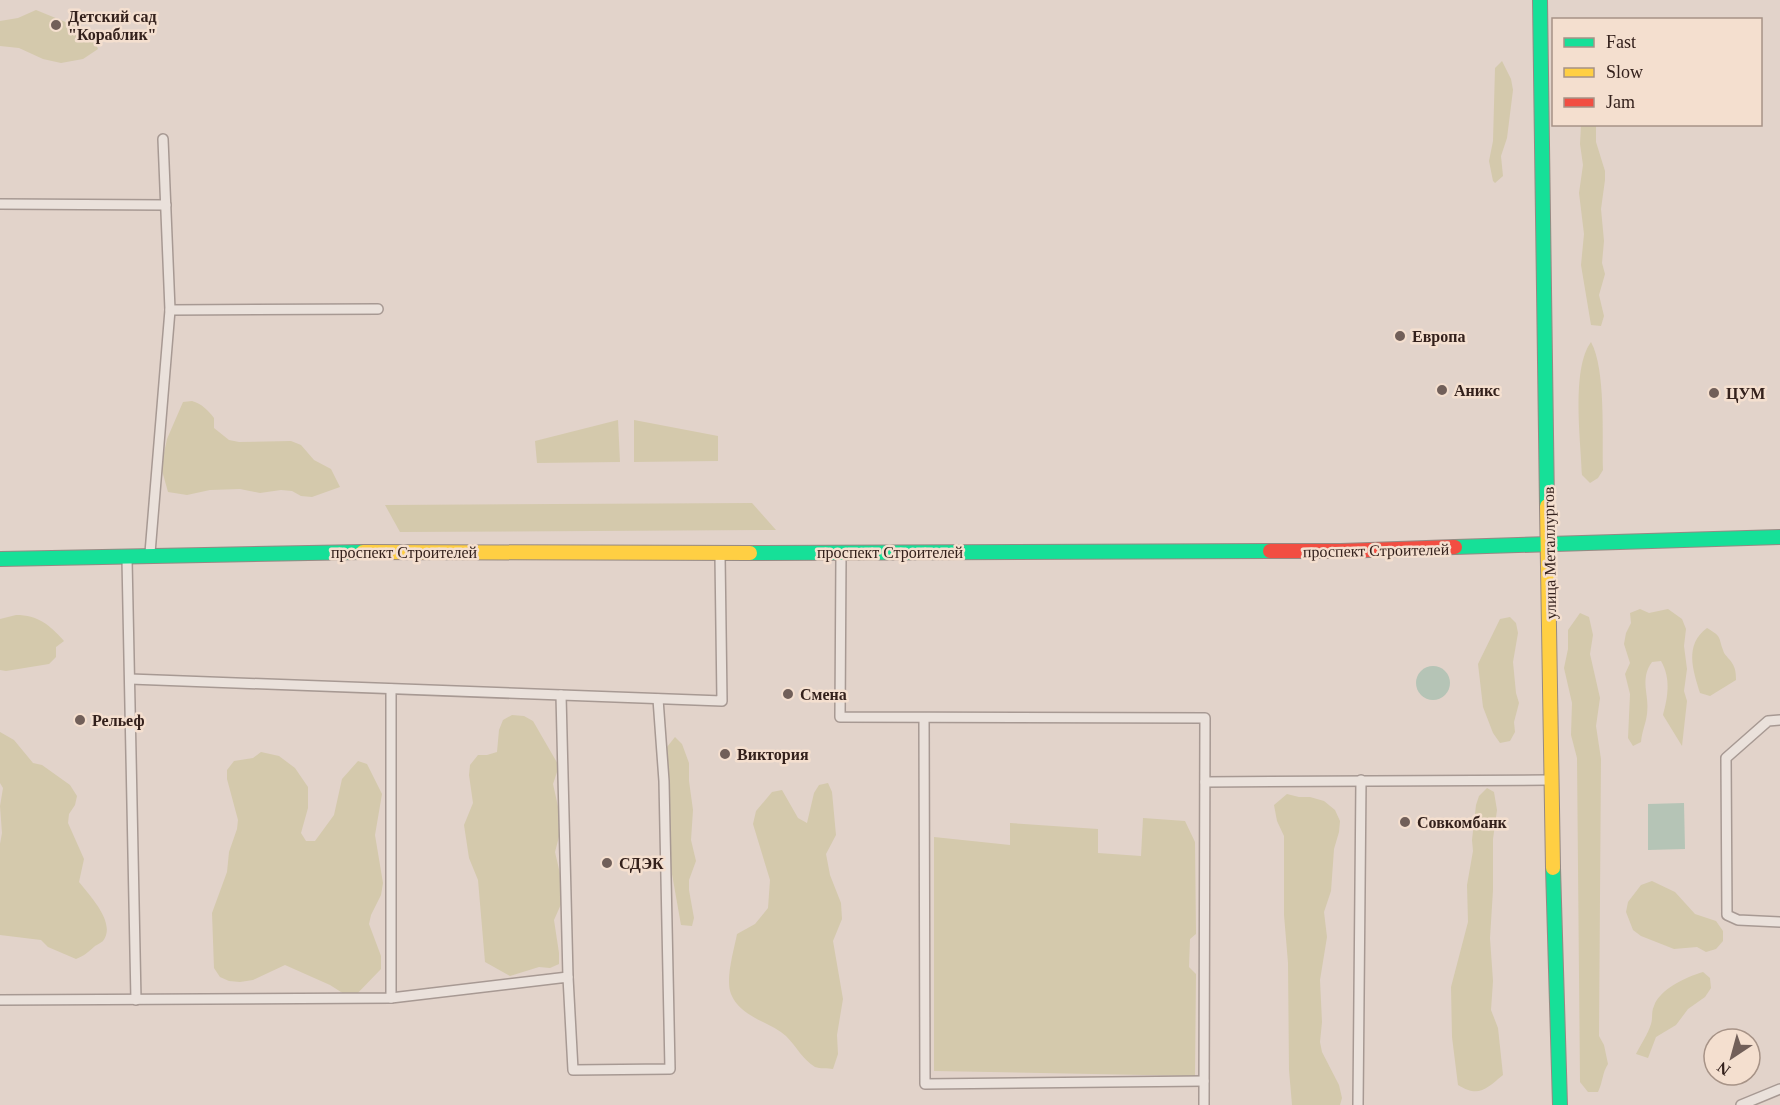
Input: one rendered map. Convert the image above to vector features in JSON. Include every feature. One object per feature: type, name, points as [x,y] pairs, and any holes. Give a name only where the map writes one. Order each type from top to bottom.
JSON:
[{"type":"street","name":"улица Металлургов","points":[[1540,0],[1551,780],[1560,1105]]},
{"type":"street","name":"проспект Строителей","points":[[0,559],[373,552],[720,554],[1329,551],[1780,537]]},
{"type":"lane","points":[[150,555],[170,310],[164,139]]},
{"type":"lane","points":[[0,204],[166,205]]},
{"type":"lane","points":[[170,310],[378,309]]},
{"type":"lane","points":[[842,553],[840,717],[1205,718],[1204,1105]]},
{"type":"lane","points":[[130,679],[722,700],[720,554]]},
{"type":"lane","points":[[127,556],[136,1000]]},
{"type":"lane","points":[[391,689],[392,999]]},
{"type":"lane","points":[[561,695],[568,977],[573,1070],[670,1069],[664,781],[658,699]]},
{"type":"lane","points":[[924,718],[925,1083],[1204,1081]]},
{"type":"lane","points":[[1780,720],[1768,721],[1726,758],[1726,780],[1727,915],[1738,920],[1780,922]]},
{"type":"lane","points":[[1358,1105],[1361,780]]},
{"type":"lane","points":[[1205,782],[1551,780]]},
{"type":"lane","points":[[0,1000],[392,999],[568,977]]},
{"type":"lane","points":[[1741,1105],[1780,1089]]},
{"type":"shaded area","points":[[36,10],[90,32],[98,49],[83,59],[61,63],[43,59],[19,48],[0,46],[0,21],[18,18]]},
{"type":"shaded area","points":[[1502,61],[1511,79],[1513,90],[1507,138],[1501,156],[1503,176],[1495,183],[1489,161],[1493,141],[1495,68]]},
{"type":"shaded area","points":[[1581,126],[1596,126],[1596,142],[1605,171],[1601,209],[1604,241],[1602,263],[1605,274],[1599,295],[1604,316],[1601,326],[1591,325],[1581,265],[1584,234],[1579,193],[1583,165],[1580,144]]},
{"type":"shaded area","points":[[1591,342],[1596,354],[1601,386],[1603,470],[1598,478],[1590,483],[1582,475],[1579,387],[1585,354]]},
{"type":"shaded area","points":[[192,401],[209,412],[214,418],[214,428],[229,440],[239,442],[291,441],[301,445],[314,460],[331,469],[340,487],[312,497],[281,490],[260,493],[240,489],[210,490],[187,495],[168,492],[161,467],[167,439],[183,402]]},
{"type":"shaded area","points":[[618,420],[620,462],[537,463],[535,441]]},
{"type":"shaded area","points":[[634,420],[718,436],[718,461],[634,462]]},
{"type":"shaded area","points":[[752,503],[776,530],[400,532],[385,505]]},
{"type":"shaded area","points":[[1640,609],[1649,613],[1668,609],[1682,619],[1686,629],[1684,646],[1687,669],[1684,691],[1687,701],[1682,746],[1663,715],[1668,688],[1661,661],[1652,662],[1646,675],[1648,707],[1641,742],[1633,746],[1628,738],[1630,694],[1625,674],[1630,663],[1624,644],[1631,623],[1630,613]]},
{"type":"shaded area","points":[[1580,613],[1589,617],[1593,635],[1590,654],[1600,698],[1596,726],[1601,759],[1599,1036],[1604,1045],[1608,1064],[1598,1092],[1588,1092],[1580,1082],[1577,758],[1571,735],[1572,703],[1564,668],[1568,649],[1568,630]]},
{"type":"shaded area","points":[[24,615],[43,622],[64,641],[56,647],[56,657],[49,664],[0,670],[0,619]]},
{"type":"shaded area","points":[[1510,617],[1516,623],[1518,633],[1513,662],[1519,703],[1514,722],[1515,732],[1510,741],[1500,743],[1493,733],[1483,707],[1478,664],[1500,619]]},
{"type":"shaded area","points":[[1707,628],[1719,637],[1724,653],[1734,666],[1736,677],[1736,680],[1710,696],[1700,693],[1692,658],[1695,642]]},
{"type":"shaded area","points":[[1433,666],[1445,671],[1450,683],[1445,695],[1433,700],[1421,695],[1416,683],[1421,671]]},
{"type":"shaded area","points":[[512,715],[524,716],[533,721],[559,766],[553,784],[561,820],[555,852],[564,891],[554,920],[559,964],[550,968],[539,967],[510,976],[485,962],[478,880],[469,858],[464,825],[473,803],[470,765],[478,755],[497,752],[499,730],[503,720]]},
{"type":"shaded area","points":[[0,732],[14,740],[33,763],[42,765],[70,785],[77,796],[75,805],[69,814],[68,823],[84,859],[79,882],[95,902],[107,926],[103,941],[76,959],[48,947],[41,940],[0,935],[2,833],[0,806],[3,788],[0,783]]},
{"type":"shaded area","points":[[675,737],[682,744],[689,763],[693,810],[691,840],[696,861],[689,880],[694,918],[692,926],[681,925],[661,812],[667,747]]},
{"type":"shaded area","points":[[261,752],[279,756],[295,768],[308,787],[308,808],[301,833],[306,841],[315,841],[334,815],[342,779],[358,761],[367,764],[382,794],[375,835],[383,883],[381,895],[369,924],[381,956],[381,969],[352,999],[330,985],[285,965],[253,980],[240,982],[220,977],[214,968],[212,913],[227,872],[229,852],[238,820],[227,779],[227,770],[234,761],[253,758]]},
{"type":"shaded area","points":[[828,783],[832,792],[836,835],[826,854],[830,875],[841,903],[842,919],[833,941],[843,999],[837,1035],[838,1054],[833,1069],[819,1068],[811,1064],[786,1036],[741,1009],[729,988],[737,934],[755,924],[768,908],[770,880],[753,824],[756,811],[772,792],[782,790],[798,818],[807,823],[814,793],[819,785]]},
{"type":"shaded area","points":[[1487,788],[1494,792],[1497,810],[1493,839],[1490,938],[1493,981],[1491,1010],[1498,1028],[1503,1075],[1487,1088],[1472,1091],[1458,1085],[1452,1037],[1451,987],[1468,922],[1467,885],[1473,851],[1476,805],[1479,796]]},
{"type":"shaded area","points":[[1287,794],[1324,801],[1335,810],[1340,821],[1334,849],[1331,891],[1324,912],[1327,937],[1320,980],[1322,1022],[1320,1042],[1322,1052],[1339,1085],[1342,1098],[1340,1105],[1292,1105],[1289,1070],[1288,963],[1284,915],[1284,836],[1277,821],[1274,805]]},
{"type":"shaded area","points":[[1684,803],[1685,849],[1648,850],[1648,804]]},
{"type":"shaded area","points":[[1143,818],[1185,821],[1195,842],[1196,934],[1190,939],[1189,967],[1196,974],[1195,1076],[934,1071],[934,837],[1010,845],[1010,823],[1098,829],[1098,853],[1141,856]]},
{"type":"shaded area","points":[[1652,881],[1675,892],[1695,914],[1716,921],[1723,931],[1723,941],[1716,949],[1706,952],[1697,947],[1674,949],[1641,936],[1633,930],[1626,912],[1628,902],[1641,885]]},
{"type":"shaded area","points":[[1703,972],[1710,978],[1711,988],[1705,997],[1688,1009],[1676,1025],[1656,1037],[1648,1058],[1636,1054],[1650,1028],[1653,1008],[1657,1000],[1674,984]]},
{"type":"traffic: fast","points":[[1540,0],[1547,506]]},
{"type":"traffic: fast","points":[[1455,547],[1780,537]]},
{"type":"traffic: fast","points":[[750,553],[1270,551]]},
{"type":"traffic: fast","points":[[0,559],[363,552]]},
{"type":"traffic: fast","points":[[1553,868],[1560,1105]]},
{"type":"traffic: slow","points":[[1547,506],[1553,868]]},
{"type":"traffic: slow","points":[[363,552],[750,553]]},
{"type":"traffic: jam","points":[[1270,551],[1455,547]]},
{"type":"place","name":"Детский сад \"Кораблик\"","points":[[56,25]]},
{"type":"place","name":"Европа","points":[[1400,336]]},
{"type":"place","name":"Аникс","points":[[1442,390]]},
{"type":"place","name":"ЦУМ","points":[[1714,393]]},
{"type":"place","name":"Смена","points":[[788,694]]},
{"type":"place","name":"Рельеф","points":[[80,720]]},
{"type":"place","name":"Виктория","points":[[725,754]]},
{"type":"place","name":"Совкомбанк","points":[[1405,822]]},
{"type":"place","name":"СДЭК","points":[[607,863]]}]
